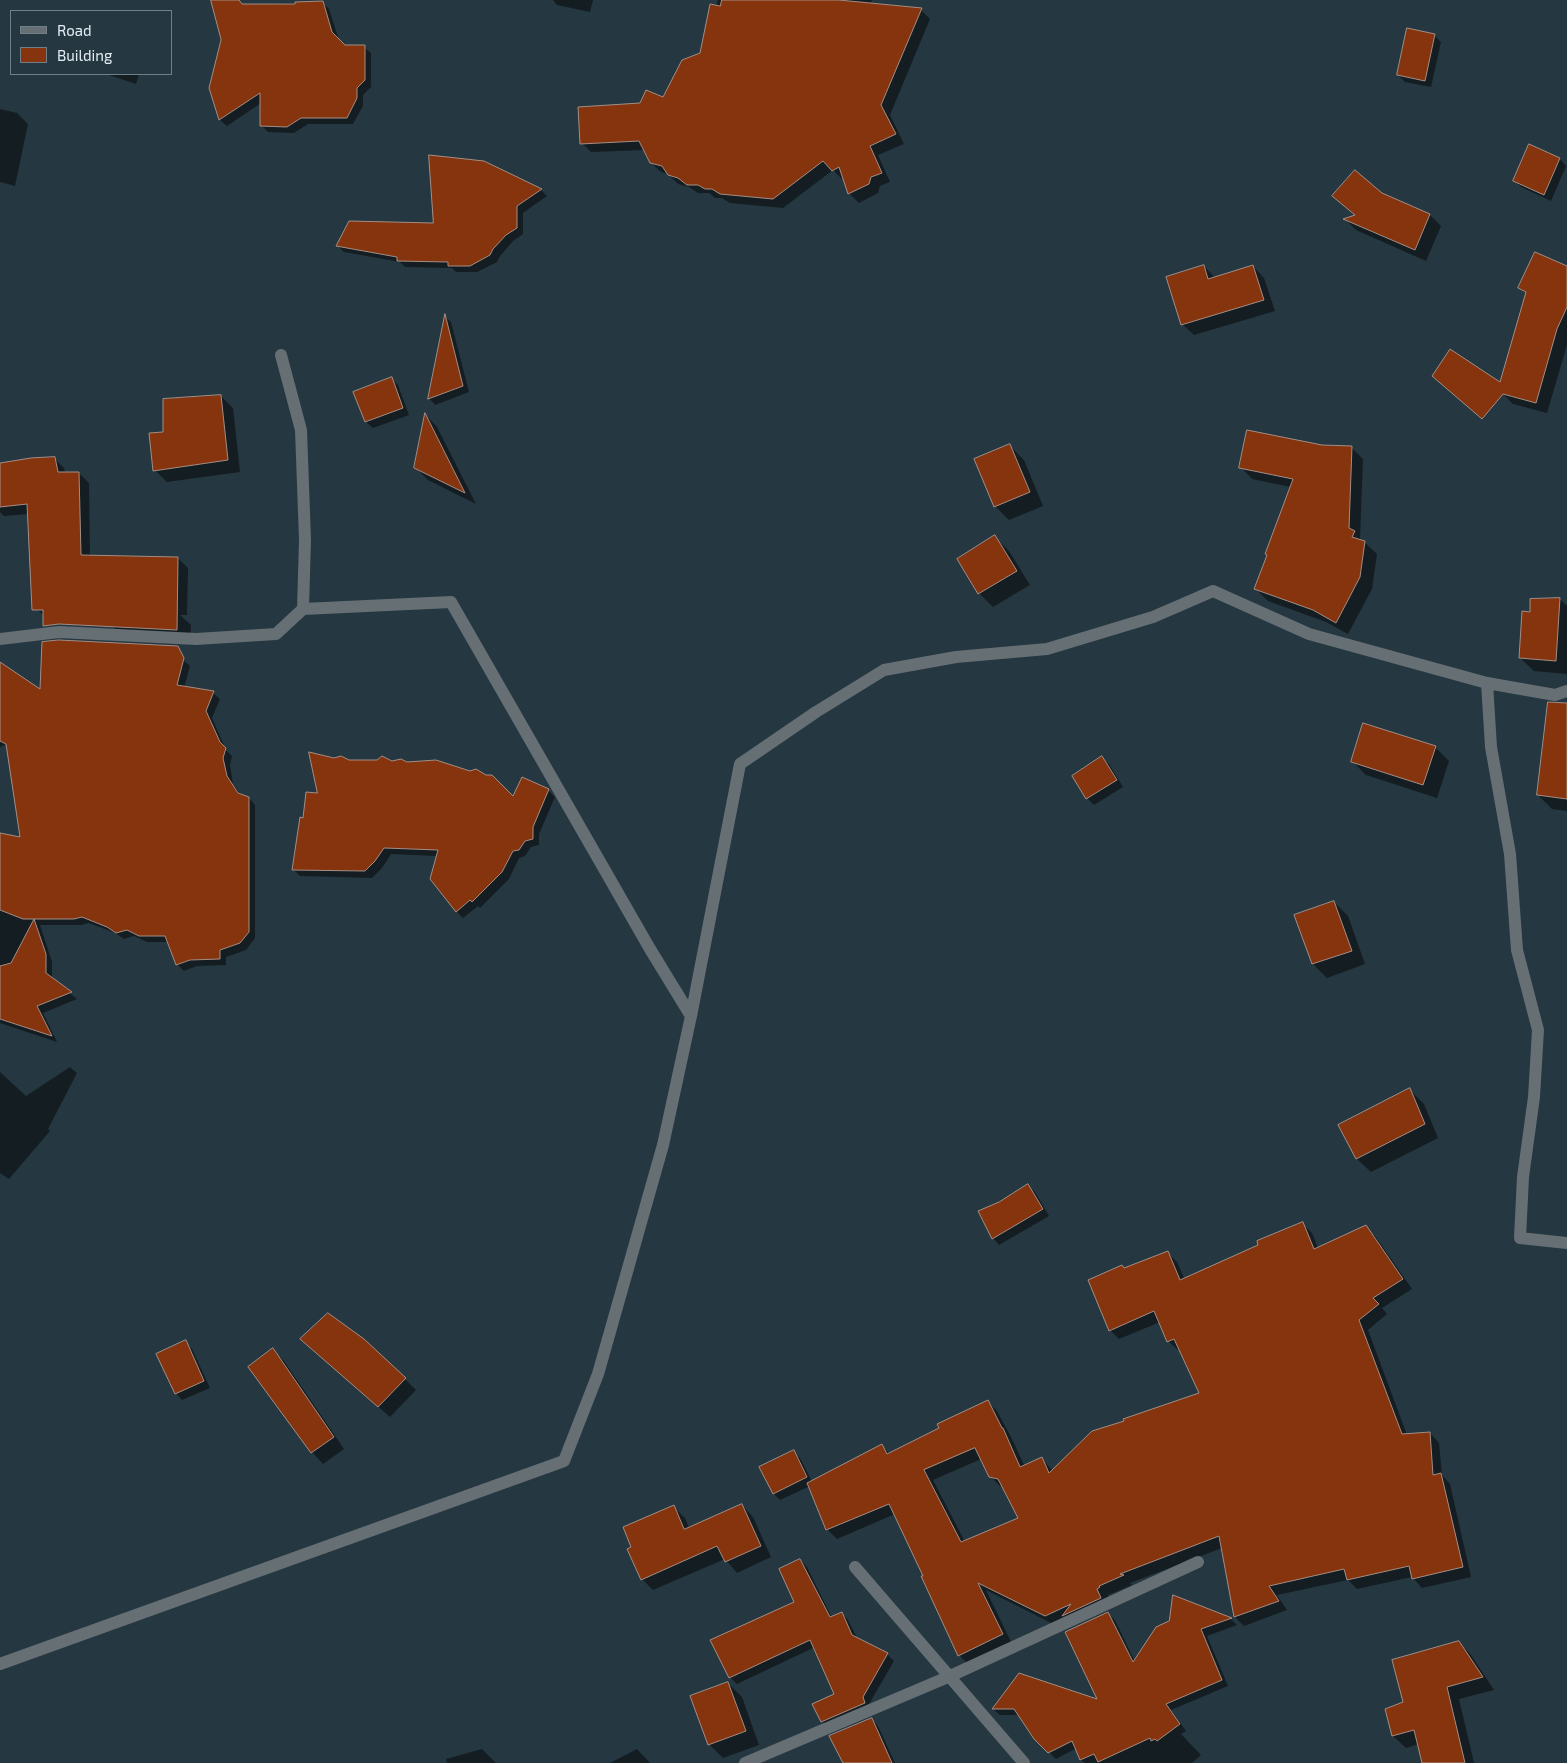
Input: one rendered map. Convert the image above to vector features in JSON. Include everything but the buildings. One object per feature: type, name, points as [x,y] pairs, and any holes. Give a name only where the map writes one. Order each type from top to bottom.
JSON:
[{"type":"street","points":[[281,356],[302,430],[305,540],[303,609]]},
{"type":"street","points":[[0,1664],[564,1461],[598,1374],[663,1146],[691,1016],[740,764],[816,712],[884,670],[956,657],[1047,649],[1153,617],[1213,592],[1309,634],[1487,683],[1555,695],[1567,691]]},
{"type":"street","points":[[0,639],[59,632],[196,638],[276,634],[303,609],[451,602],[650,949],[691,1016]]},
{"type":"street","points":[[1487,683],[1491,746],[1510,854],[1517,950],[1538,1030],[1534,1097],[1523,1178],[1520,1238],[1567,1243]]},
{"type":"street","points":[[745,1763],[948,1676],[1198,1562]]},
{"type":"street","points":[[855,1567],[1024,1763]]}]
